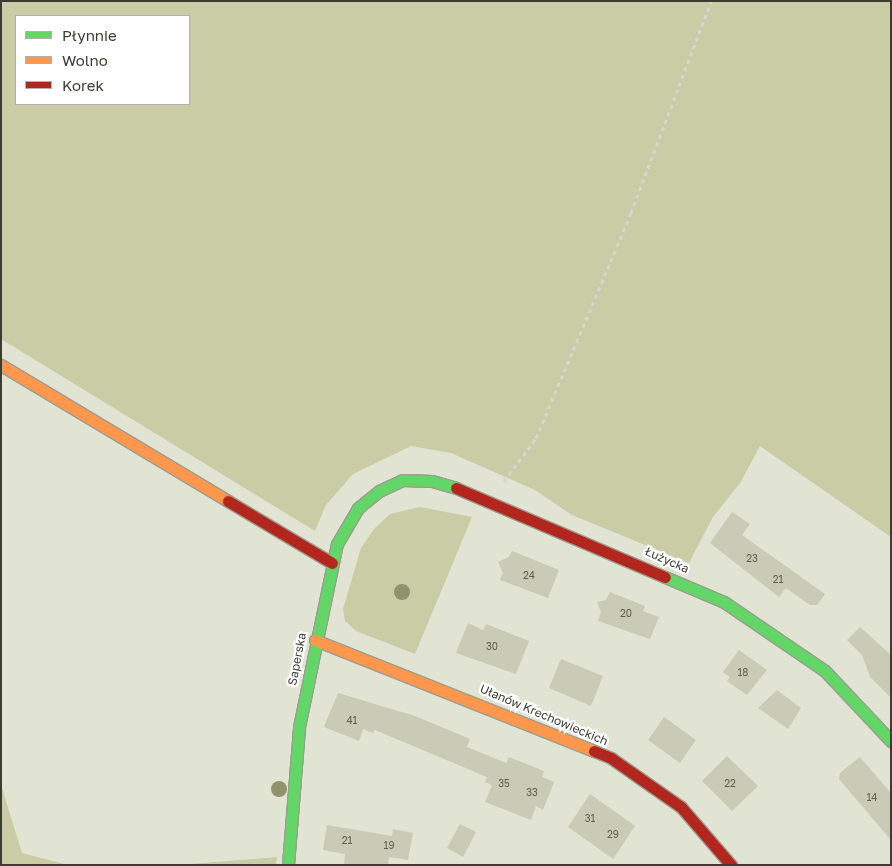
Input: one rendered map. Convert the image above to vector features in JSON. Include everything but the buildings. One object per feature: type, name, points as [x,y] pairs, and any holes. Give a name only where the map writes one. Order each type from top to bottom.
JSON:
[{"type":"street","points":[[1,365],[332,563]]},
{"type":"street","name":"Łużycka","points":[[392,484],[432,481],[488,500],[724,602],[825,671],[891,740]]},
{"type":"street","name":"Saperska","points":[[288,865],[299,726],[332,563],[349,518],[367,500],[392,484]]},
{"type":"street","name":"Ułanów Krechowieckich","points":[[315,640],[459,694],[611,758],[681,807],[731,865]]},
{"type":"path","points":[[488,500],[536,438],[631,212],[711,1]]},
{"type":"green space","points":[[1,1],[891,1],[891,537],[760,446],[740,483],[713,517],[689,563],[572,515],[535,490],[451,453],[411,446],[353,474],[326,505],[315,531],[1,339]]},
{"type":"green space","points":[[420,507],[472,517],[415,654],[356,631],[345,621],[343,609],[361,548],[374,529],[390,514]]},
{"type":"green space","points":[[1,785],[22,853],[68,865],[1,865]]},
{"type":"green space","points":[[277,857],[276,865],[179,865]]},
{"type":"traffic: fast","points":[[288,865],[299,727],[337,544],[358,508],[379,491],[403,480],[432,481],[456,488]]},
{"type":"traffic: fast","points":[[665,577],[724,602],[825,671],[891,741]]},
{"type":"traffic: slow","points":[[1,365],[228,501]]},
{"type":"traffic: slow","points":[[315,640],[594,751]]},
{"type":"traffic: jam","points":[[456,488],[665,577]]},
{"type":"traffic: jam","points":[[228,501],[332,563]]},
{"type":"traffic: jam","points":[[594,751],[611,758],[681,807],[731,865]]}]
